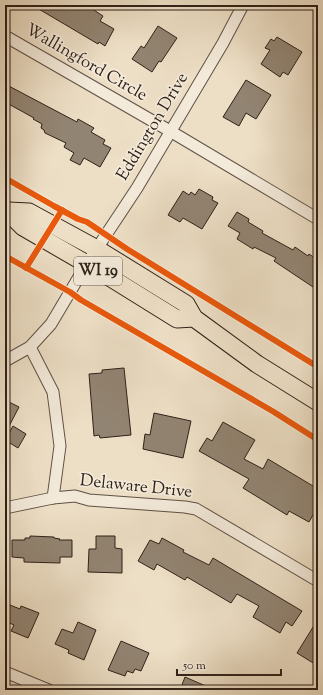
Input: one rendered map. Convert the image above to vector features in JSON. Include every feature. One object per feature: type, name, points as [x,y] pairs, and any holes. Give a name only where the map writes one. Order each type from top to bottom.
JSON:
[{"type":"main road","name":"WI 19","points":[[6,210],[29,212],[97,248],[186,304],[194,318],[257,364],[318,402]]},
{"type":"main road","name":"WI 19","points":[[6,210],[23,227],[177,318],[194,318]]},
{"type":"street","name":"Eddington Drive","points":[[5,361],[30,347],[51,324],[86,265],[137,188],[223,44],[243,5]]},
{"type":"street","name":"Wallingford Circle","points":[[5,36],[170,131],[318,219]]},
{"type":"street","points":[[30,347],[53,392],[60,446],[53,498]]},
{"type":"street","name":"Delaware Drive","points":[[5,508],[53,498],[75,496],[89,500],[196,509],[318,581]]},
{"type":"street","points":[[5,672],[49,690]]},
{"type":"building","points":[[32,5],[86,5],[103,16],[100,21],[114,29],[105,46],[99,42],[98,44]]},
{"type":"building","points":[[158,26],[177,38],[161,62],[159,61],[152,72],[132,59],[141,46],[144,48]]},
{"type":"building","points":[[277,37],[302,52],[288,75],[283,72],[280,77],[261,64],[270,50],[265,48],[271,39],[274,41]]},
{"type":"building","points":[[246,80],[271,95],[256,119],[246,113],[239,126],[223,117]]},
{"type":"building","points":[[5,84],[77,122],[78,119],[94,128],[91,132],[105,140],[103,144],[111,148],[100,167],[84,158],[80,165],[70,160],[74,153],[64,147],[66,143],[45,133],[41,128],[42,124],[5,102]]},
{"type":"building","points":[[199,189],[213,197],[212,200],[218,203],[202,229],[183,218],[180,222],[168,215],[183,191],[189,195],[191,192],[195,195]]},
{"type":"building","points":[[237,212],[249,219],[248,222],[263,231],[262,233],[293,250],[295,247],[308,256],[309,254],[318,260],[318,278],[313,287],[274,261],[276,258],[254,247],[253,249],[237,239],[240,233],[228,226]]},
{"type":"building","points":[[124,368],[131,435],[100,438],[99,435],[94,436],[89,374],[102,373],[102,370]]},
{"type":"building","points":[[5,400],[19,407],[5,434]]},
{"type":"building","points":[[154,413],[191,421],[183,458],[143,449],[145,434],[150,435]]},
{"type":"building","points":[[223,422],[255,440],[244,459],[263,469],[268,459],[318,489],[318,506],[309,522],[289,511],[287,515],[243,488],[249,479],[199,451],[207,438],[212,441]]},
{"type":"building","points":[[13,426],[26,434],[18,448],[5,440]]},
{"type":"building","points":[[30,536],[54,537],[60,539],[59,540],[72,540],[72,557],[60,557],[60,563],[24,562],[24,558],[12,557],[12,540],[25,540],[25,538],[30,538]]},
{"type":"building","points":[[96,536],[115,536],[115,548],[122,549],[122,573],[88,572],[89,549],[96,549]]},
{"type":"building","points":[[162,538],[184,550],[183,552],[209,565],[213,558],[302,611],[292,626],[286,622],[280,633],[253,617],[259,606],[237,594],[231,603],[187,577],[185,580],[157,564],[154,570],[138,561],[150,540],[159,544]]},
{"type":"building","points":[[5,603],[20,609],[21,606],[39,613],[28,638],[11,631],[14,625],[5,621]]},
{"type":"building","points":[[318,619],[318,666],[297,653]]},
{"type":"building","points":[[78,622],[96,630],[84,660],[68,653],[69,650],[55,644],[62,629],[73,633]]},
{"type":"building","points":[[121,641],[149,653],[141,671],[135,669],[133,673],[127,671],[125,676],[108,670]]},
{"type":"building","points":[[185,677],[215,690],[180,690]]},
{"type":"cycle path","points":[[5,178],[78,219],[87,222],[127,249],[318,367]]},
{"type":"cycle path","points":[[26,268],[62,210]]},
{"type":"cycle path","points":[[5,256],[70,292],[81,300],[274,412],[318,440]]}]
